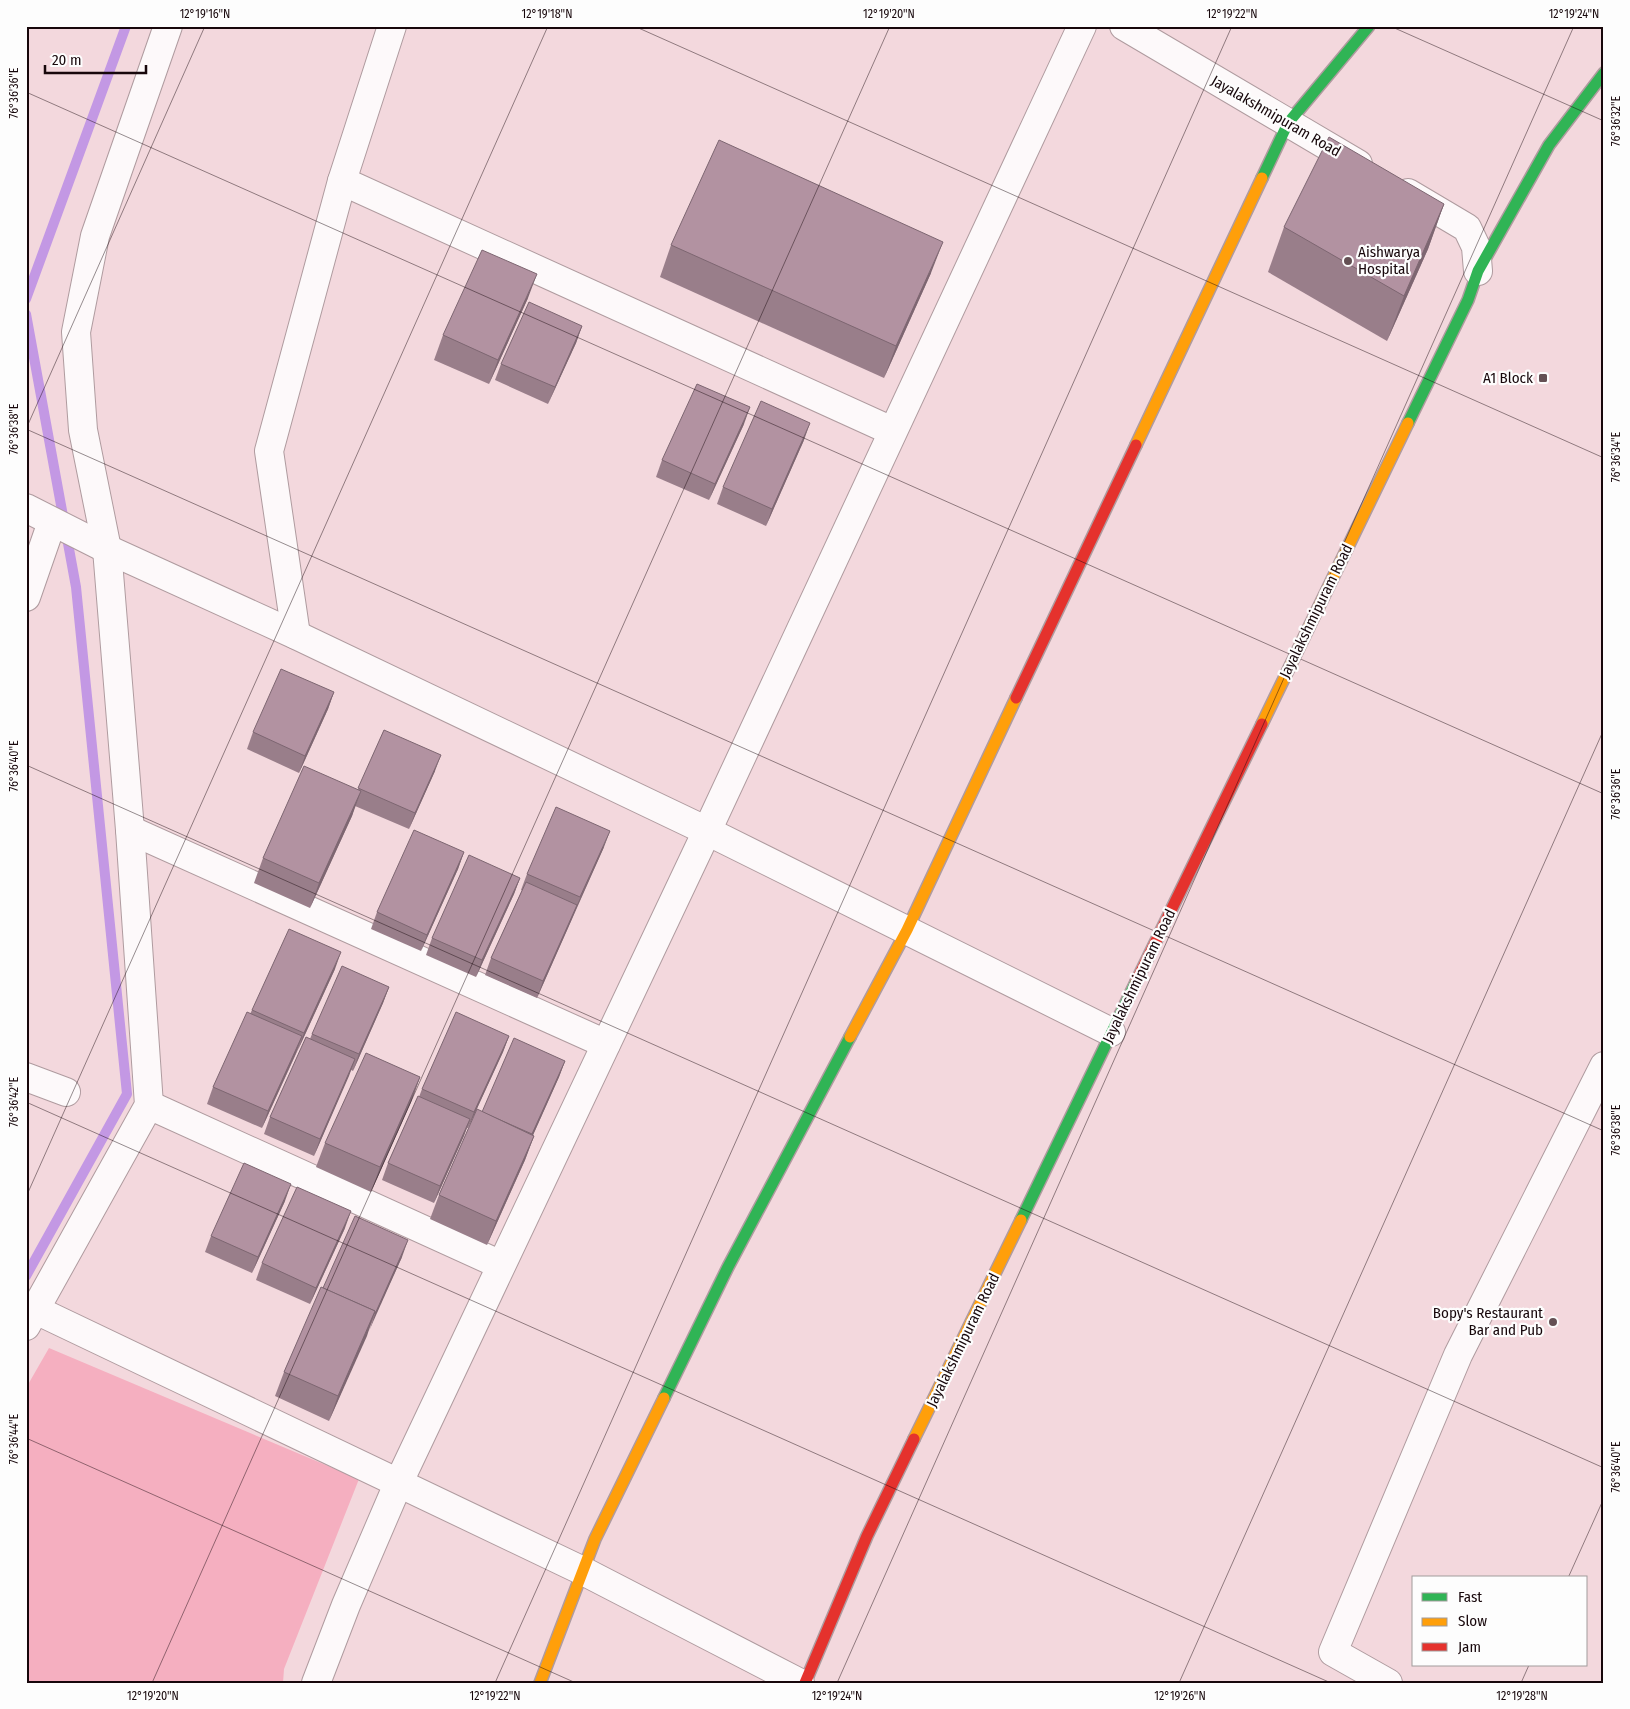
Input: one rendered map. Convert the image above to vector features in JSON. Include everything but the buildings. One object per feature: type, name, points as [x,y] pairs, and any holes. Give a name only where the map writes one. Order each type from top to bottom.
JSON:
[{"type":"street","points":[[168,26],[95,236],[76,332],[83,430],[107,549],[150,1105],[31,1318],[398,1484],[583,1571],[800,1683]]},
{"type":"street","points":[[296,635],[269,451],[342,180],[392,26]]},
{"type":"street","points":[[316,1683],[346,1605],[398,1484],[707,831],[1082,26]]},
{"type":"street","name":"Jayalakshmipuram Road","points":[[1124,26],[1467,228],[1476,247],[1478,271]]},
{"type":"street","points":[[540,1683],[595,1539],[728,1267],[907,930],[1288,123],[1369,26]]},
{"type":"street","name":"Jayalakshmipuram Road","points":[[805,1683],[867,1536],[1468,300],[1478,271],[1549,145],[1604,73]]},
{"type":"street","points":[[342,180],[892,431]]},
{"type":"street","points":[[26,508],[107,549],[296,635],[707,831],[1111,1032]]},
{"type":"street","points":[[26,597],[52,522]]},
{"type":"street","points":[[130,830],[606,1044]]},
{"type":"street","points":[[1388,1683],[1334,1652],[1458,1355],[1604,1066]]},
{"type":"street","points":[[26,1077],[66,1092]]},
{"type":"street","points":[[150,1105],[501,1265]]},
{"type":"shaded area","points":[[49,1348],[359,1479],[284,1669],[283,1683],[26,1683],[26,1388]]},
{"type":"waterway","points":[[26,299],[126,26]]},
{"type":"waterway","points":[[26,314],[76,587],[127,1094],[26,1276]]},
{"type":"traffic: fast","points":[[1262,178],[1288,123],[1369,26]]},
{"type":"traffic: fast","points":[[1408,423],[1468,300],[1478,271],[1549,145],[1604,73]]},
{"type":"traffic: fast","points":[[1021,1220],[1136,982]]},
{"type":"traffic: fast","points":[[664,1398],[728,1267],[850,1037]]},
{"type":"traffic: slow","points":[[1136,445],[1262,178]]},
{"type":"traffic: slow","points":[[1262,724],[1408,423]]},
{"type":"traffic: slow","points":[[850,1037],[907,930],[1016,698]]},
{"type":"traffic: slow","points":[[914,1439],[1021,1220]]},
{"type":"traffic: slow","points":[[540,1683],[595,1539],[664,1398]]},
{"type":"traffic: jam","points":[[1016,698],[1136,445]]},
{"type":"traffic: jam","points":[[1136,982],[1262,724]]},
{"type":"traffic: jam","points":[[805,1683],[867,1536],[914,1439]]},
{"type":"place","name":"Aishwarya Hospital","points":[[1348,261]]},
{"type":"place","name":"A1 Block","points":[[1543,378]]},
{"type":"place","name":"Bopy's Restaurant Bar and Pub","points":[[1553,1322]]}]
